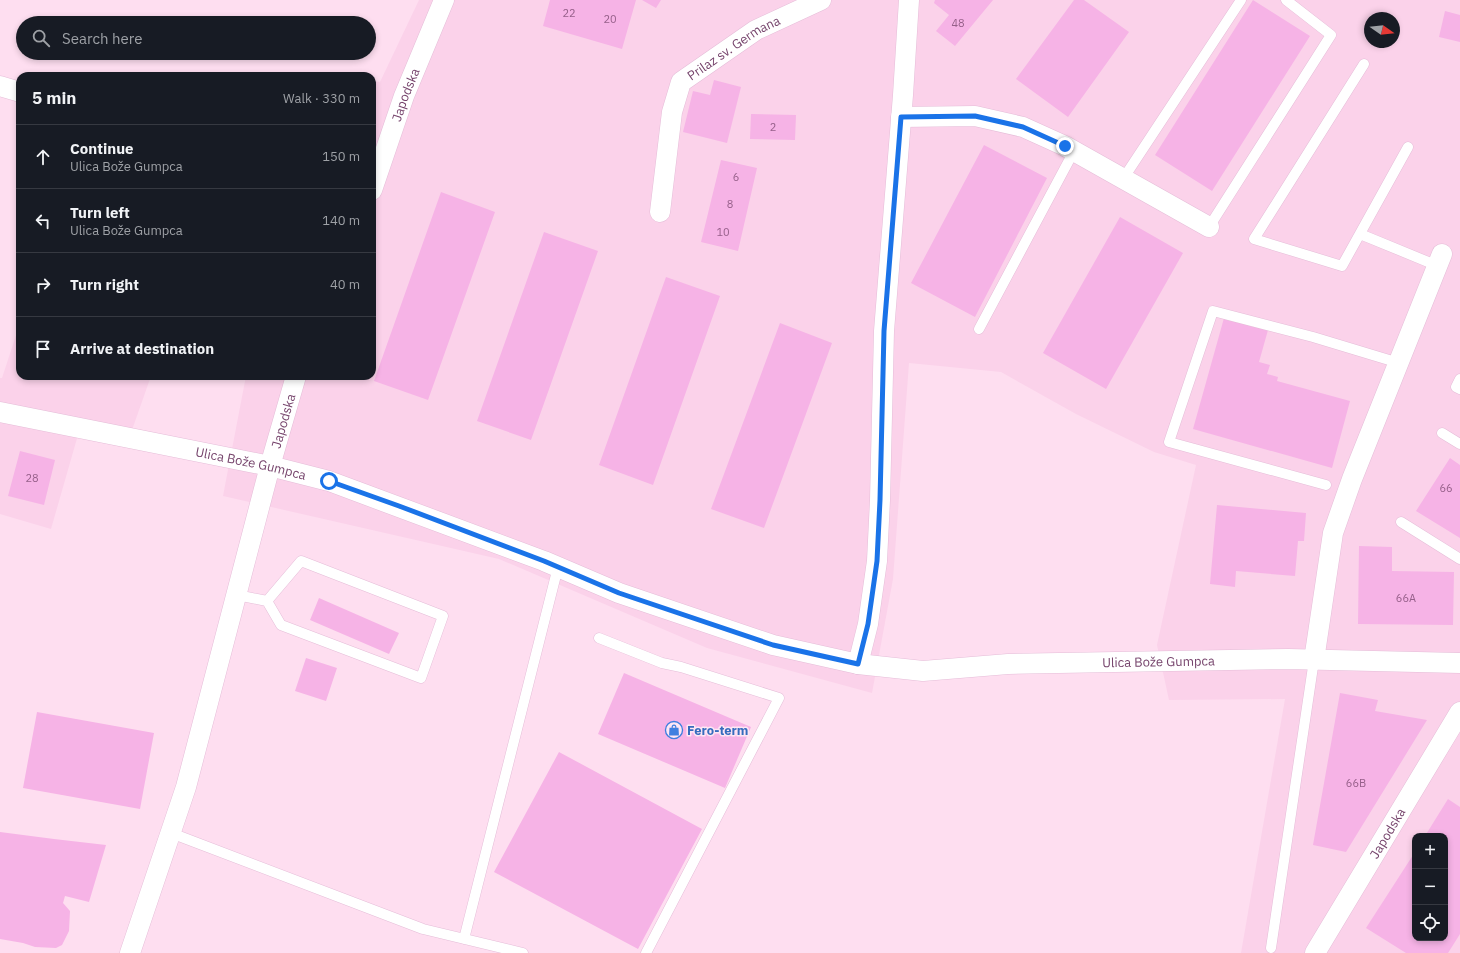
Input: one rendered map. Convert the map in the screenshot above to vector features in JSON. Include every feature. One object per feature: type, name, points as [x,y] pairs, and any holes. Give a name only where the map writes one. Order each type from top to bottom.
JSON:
[{"type":"street","name":"Japodska","points":[[376,178],[404,96],[444,0]]},
{"type":"street","name":"Prilaz sv. Germana","points":[[660,212],[672,112],[681,82],[756,30],[821,0]]},
{"type":"street","points":[[858,664],[868,624],[877,561],[884,331],[909,0]]},
{"type":"street","points":[[0,86],[16,91]]},
{"type":"street","points":[[901,117],[975,116],[1023,127],[1074,151],[1209,227]]},
{"type":"street","points":[[1314,660],[1333,533],[1352,479],[1440,260]]},
{"type":"street","name":"Japodska","points":[[130,953],[186,787],[270,466],[295,380]]},
{"type":"street","name":"Ulica Bože Gumpca","points":[[0,412],[270,466],[329,481],[399,506],[558,567],[619,593],[773,645],[858,664],[923,671],[1008,664],[1288,659],[1460,663]]},
{"type":"street","name":"Japodska","points":[[1315,953],[1460,712]]},
{"type":"lane","points":[[1123,178],[1241,0]]},
{"type":"lane","points":[[1209,227],[1331,35],[1286,0]]},
{"type":"lane","points":[[1364,64],[1254,240],[1342,266],[1408,147]]},
{"type":"lane","points":[[979,329],[1074,151]]},
{"type":"lane","points":[[1360,234],[1440,260]]},
{"type":"lane","points":[[1326,485],[1169,442],[1213,311],[1313,337],[1399,363]]},
{"type":"lane","points":[[1460,379],[1456,387],[1460,389]]},
{"type":"lane","points":[[1442,433],[1460,444]]},
{"type":"lane","points":[[1401,522],[1460,560]]},
{"type":"lane","points":[[237,595],[267,601],[281,625],[421,678],[443,616],[301,561],[267,601]]},
{"type":"lane","points":[[464,939],[558,567]]},
{"type":"lane","points":[[599,638],[662,663],[780,698],[646,953]]},
{"type":"lane","points":[[1271,948],[1314,660]]},
{"type":"lane","points":[[171,833],[423,929],[523,953]]},
{"type":"shaded area","points":[[419,0],[1460,0],[1460,953],[1241,953],[1285,699],[1169,700],[1157,645],[1196,465],[1154,452],[1076,414],[1001,372],[909,363],[893,579],[872,693],[707,648],[499,559],[223,496],[245,380],[376,380],[376,82],[380,82]]},
{"type":"shaded area","points":[[16,335],[16,380],[150,380],[132,430],[82,421],[51,529],[0,514],[0,378],[2,378]]},
{"type":"building","points":[[550,0],[636,0],[622,49],[543,26]]},
{"type":"building","points":[[642,0],[661,0],[656,8]]},
{"type":"building","points":[[935,0],[993,0],[955,46],[936,31],[949,15],[934,3]]},
{"type":"building","points":[[1074,0],[1084,0],[1129,32],[1068,117],[1016,79]]},
{"type":"building","points":[[1253,0],[1310,36],[1212,191],[1155,155]]},
{"type":"building","points":[[1445,11],[1460,15],[1460,42],[1439,37]]},
{"type":"building","points":[[714,80],[741,87],[727,143],[683,132],[693,91],[710,95]]},
{"type":"building","points":[[751,114],[796,115],[795,140],[750,139]]},
{"type":"building","points":[[984,145],[1047,178],[975,317],[911,283]]},
{"type":"building","points":[[721,160],[757,168],[738,251],[701,242]]},
{"type":"building","points":[[441,192],[495,212],[428,400],[374,381],[376,380],[376,375]]},
{"type":"building","points":[[1120,217],[1183,253],[1106,389],[1043,353]]},
{"type":"building","points":[[544,232],[598,251],[531,440],[477,421]]},
{"type":"building","points":[[666,277],[720,296],[653,485],[599,465]]},
{"type":"building","points":[[1224,318],[1268,330],[1259,362],[1270,365],[1267,374],[1278,377],[1277,381],[1350,401],[1332,468],[1193,429]]},
{"type":"building","points":[[780,323],[832,343],[764,528],[711,509]]},
{"type":"building","points":[[20,451],[55,460],[44,505],[8,496]]},
{"type":"building","points":[[1450,458],[1460,465],[1460,538],[1416,511]]},
{"type":"building","points":[[1217,505],[1306,513],[1304,541],[1298,541],[1295,576],[1236,571],[1235,587],[1210,584]]},
{"type":"building","points":[[1359,546],[1392,547],[1392,571],[1454,572],[1453,625],[1358,624]]},
{"type":"building","points":[[319,598],[399,633],[389,654],[310,620]]},
{"type":"building","points":[[306,658],[337,668],[326,701],[295,691]]},
{"type":"building","name":"Fero-term","points":[[624,673],[751,727],[725,788],[598,734]]},
{"type":"building","points":[[1340,693],[1378,700],[1375,711],[1427,720],[1346,852],[1313,845]]},
{"type":"building","points":[[37,712],[154,733],[140,809],[23,788]]},
{"type":"building","points":[[559,752],[702,829],[638,949],[494,872]]},
{"type":"building","points":[[1448,799],[1460,807],[1460,934],[1448,953],[1406,953],[1366,928],[1412,857],[1412,941],[1448,941],[1448,833],[1427,833]]},
{"type":"building","points":[[0,832],[106,845],[89,902],[65,896],[63,903],[70,911],[69,931],[62,945],[56,948],[35,947],[23,943],[0,939]]},
{"type":"place","name":"Fero-term","points":[[674,730]]},
{"type":"route","points":[[329,481],[544,561],[619,593],[773,645],[858,664],[868,624],[877,561],[884,331],[901,117],[975,116],[1023,127],[1065,146]]}]
